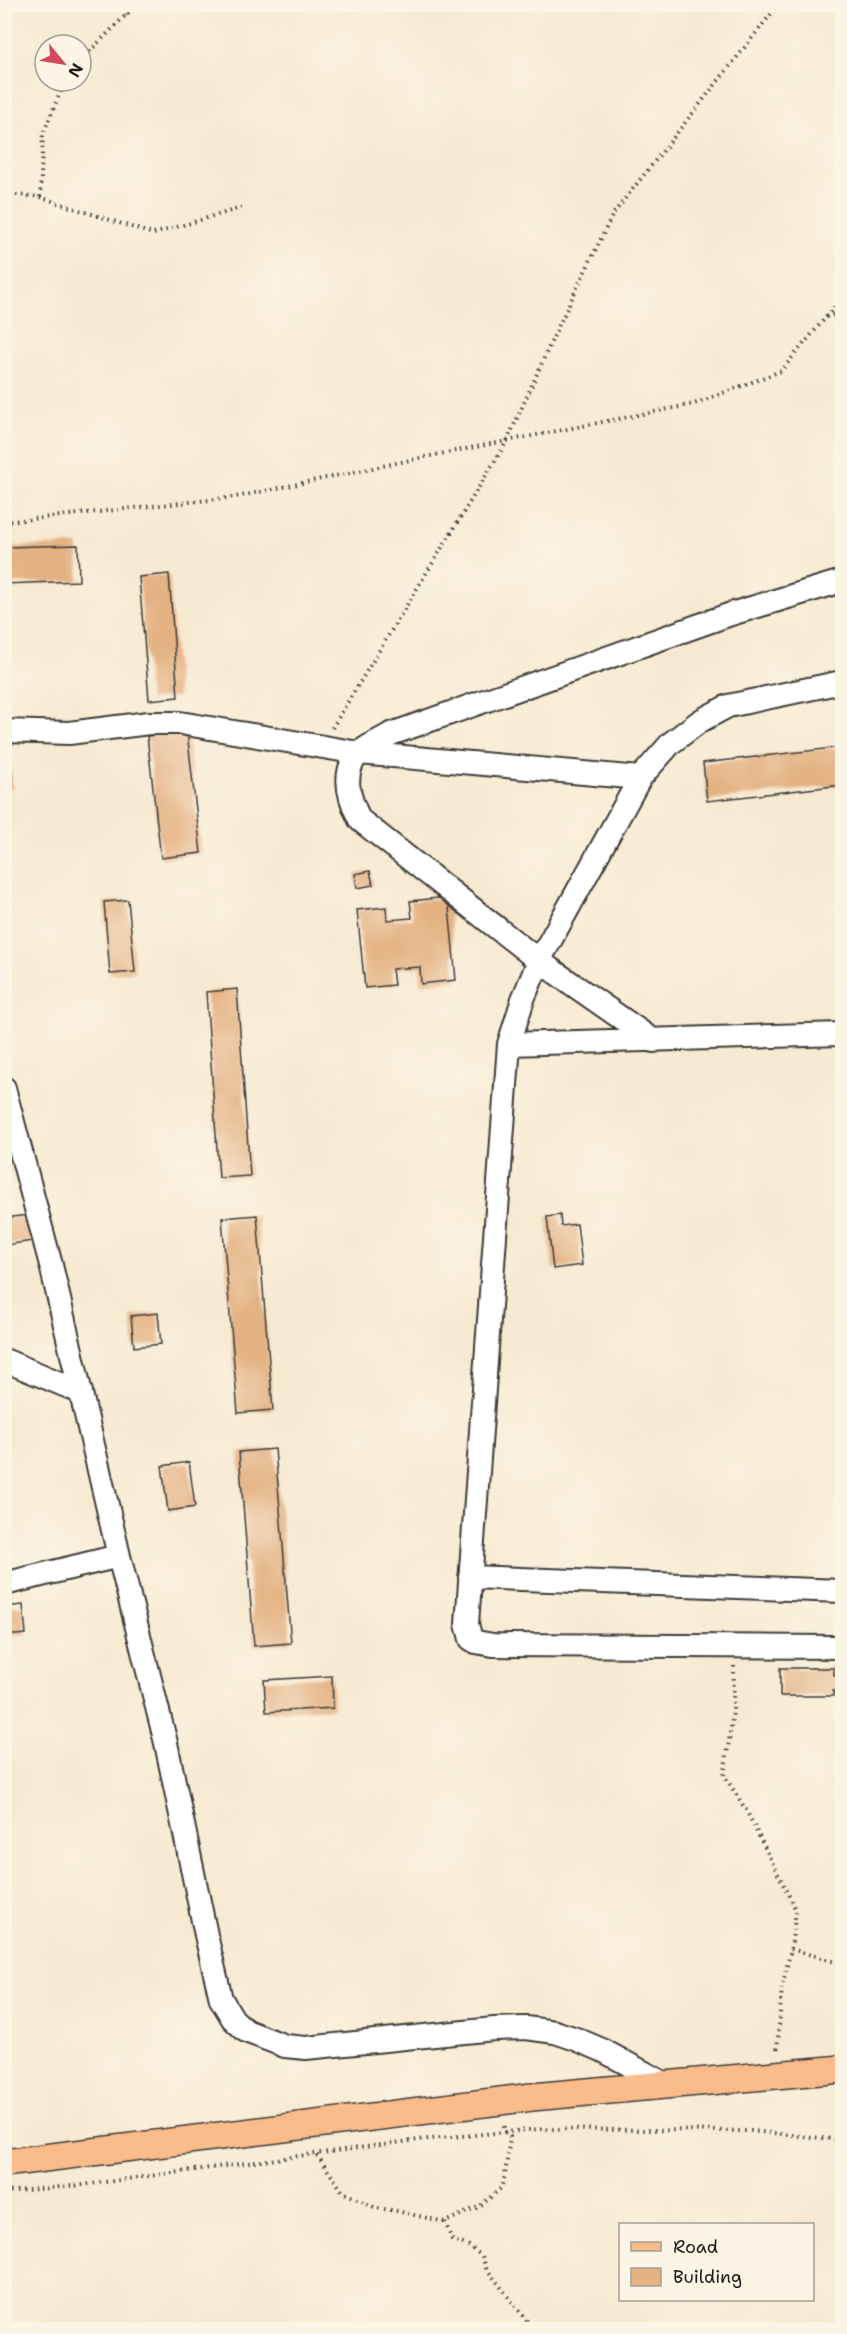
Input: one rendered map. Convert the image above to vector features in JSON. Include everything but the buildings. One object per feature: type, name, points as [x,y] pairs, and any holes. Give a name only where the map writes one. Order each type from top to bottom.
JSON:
[{"type":"main road","points":[[4,2163],[481,2103],[843,2069]]},
{"type":"street","points":[[654,1041],[539,961],[360,820],[347,787],[350,769],[359,753],[391,734],[731,614],[843,581]]},
{"type":"street","points":[[843,682],[728,706],[700,721],[671,743],[640,778],[539,961],[523,999],[509,1044],[468,1631],[471,1639],[483,1644],[843,1647]]},
{"type":"street","points":[[4,731],[69,732],[149,723],[180,723],[359,753],[640,778]]},
{"type":"street","points":[[509,1044],[843,1034]]},
{"type":"street","points":[[4,1088],[51,1265],[119,1556],[166,1743],[221,1999],[233,2019],[246,2031],[263,2039],[285,2046],[306,2048],[494,2029],[526,2028],[555,2032],[602,2050],[665,2084]]},
{"type":"street","points":[[4,1360],[81,1392]]},
{"type":"street","points":[[4,1584],[119,1556]]},
{"type":"street","points":[[470,1577],[843,1591]]},
{"type":"path","points":[[125,16],[129,4]]},
{"type":"path","points":[[93,48],[138,4]]},
{"type":"path","points":[[320,747],[507,441],[557,329],[614,214],[779,4]]},
{"type":"path","points":[[40,197],[44,134],[60,93]]},
{"type":"path","points":[[4,194],[40,197],[153,234],[244,207]]},
{"type":"path","points":[[4,522],[236,497],[694,404],[781,371],[843,298]]},
{"type":"path","points":[[826,317],[843,313]]},
{"type":"path","points":[[735,1647],[734,1712],[724,1775],[746,1810],[796,1910],[791,1948],[782,1987],[776,2077]]},
{"type":"path","points":[[791,1948],[843,1964]]},
{"type":"path","points":[[4,2192],[84,2185],[418,2140],[539,2129],[751,2131],[843,2140]]},
{"type":"path","points":[[317,2155],[343,2192],[376,2208],[445,2222],[480,2206],[501,2188],[510,2137]]},
{"type":"path","points":[[445,2222],[452,2240],[469,2246],[482,2256],[489,2273],[534,2330]]}]
